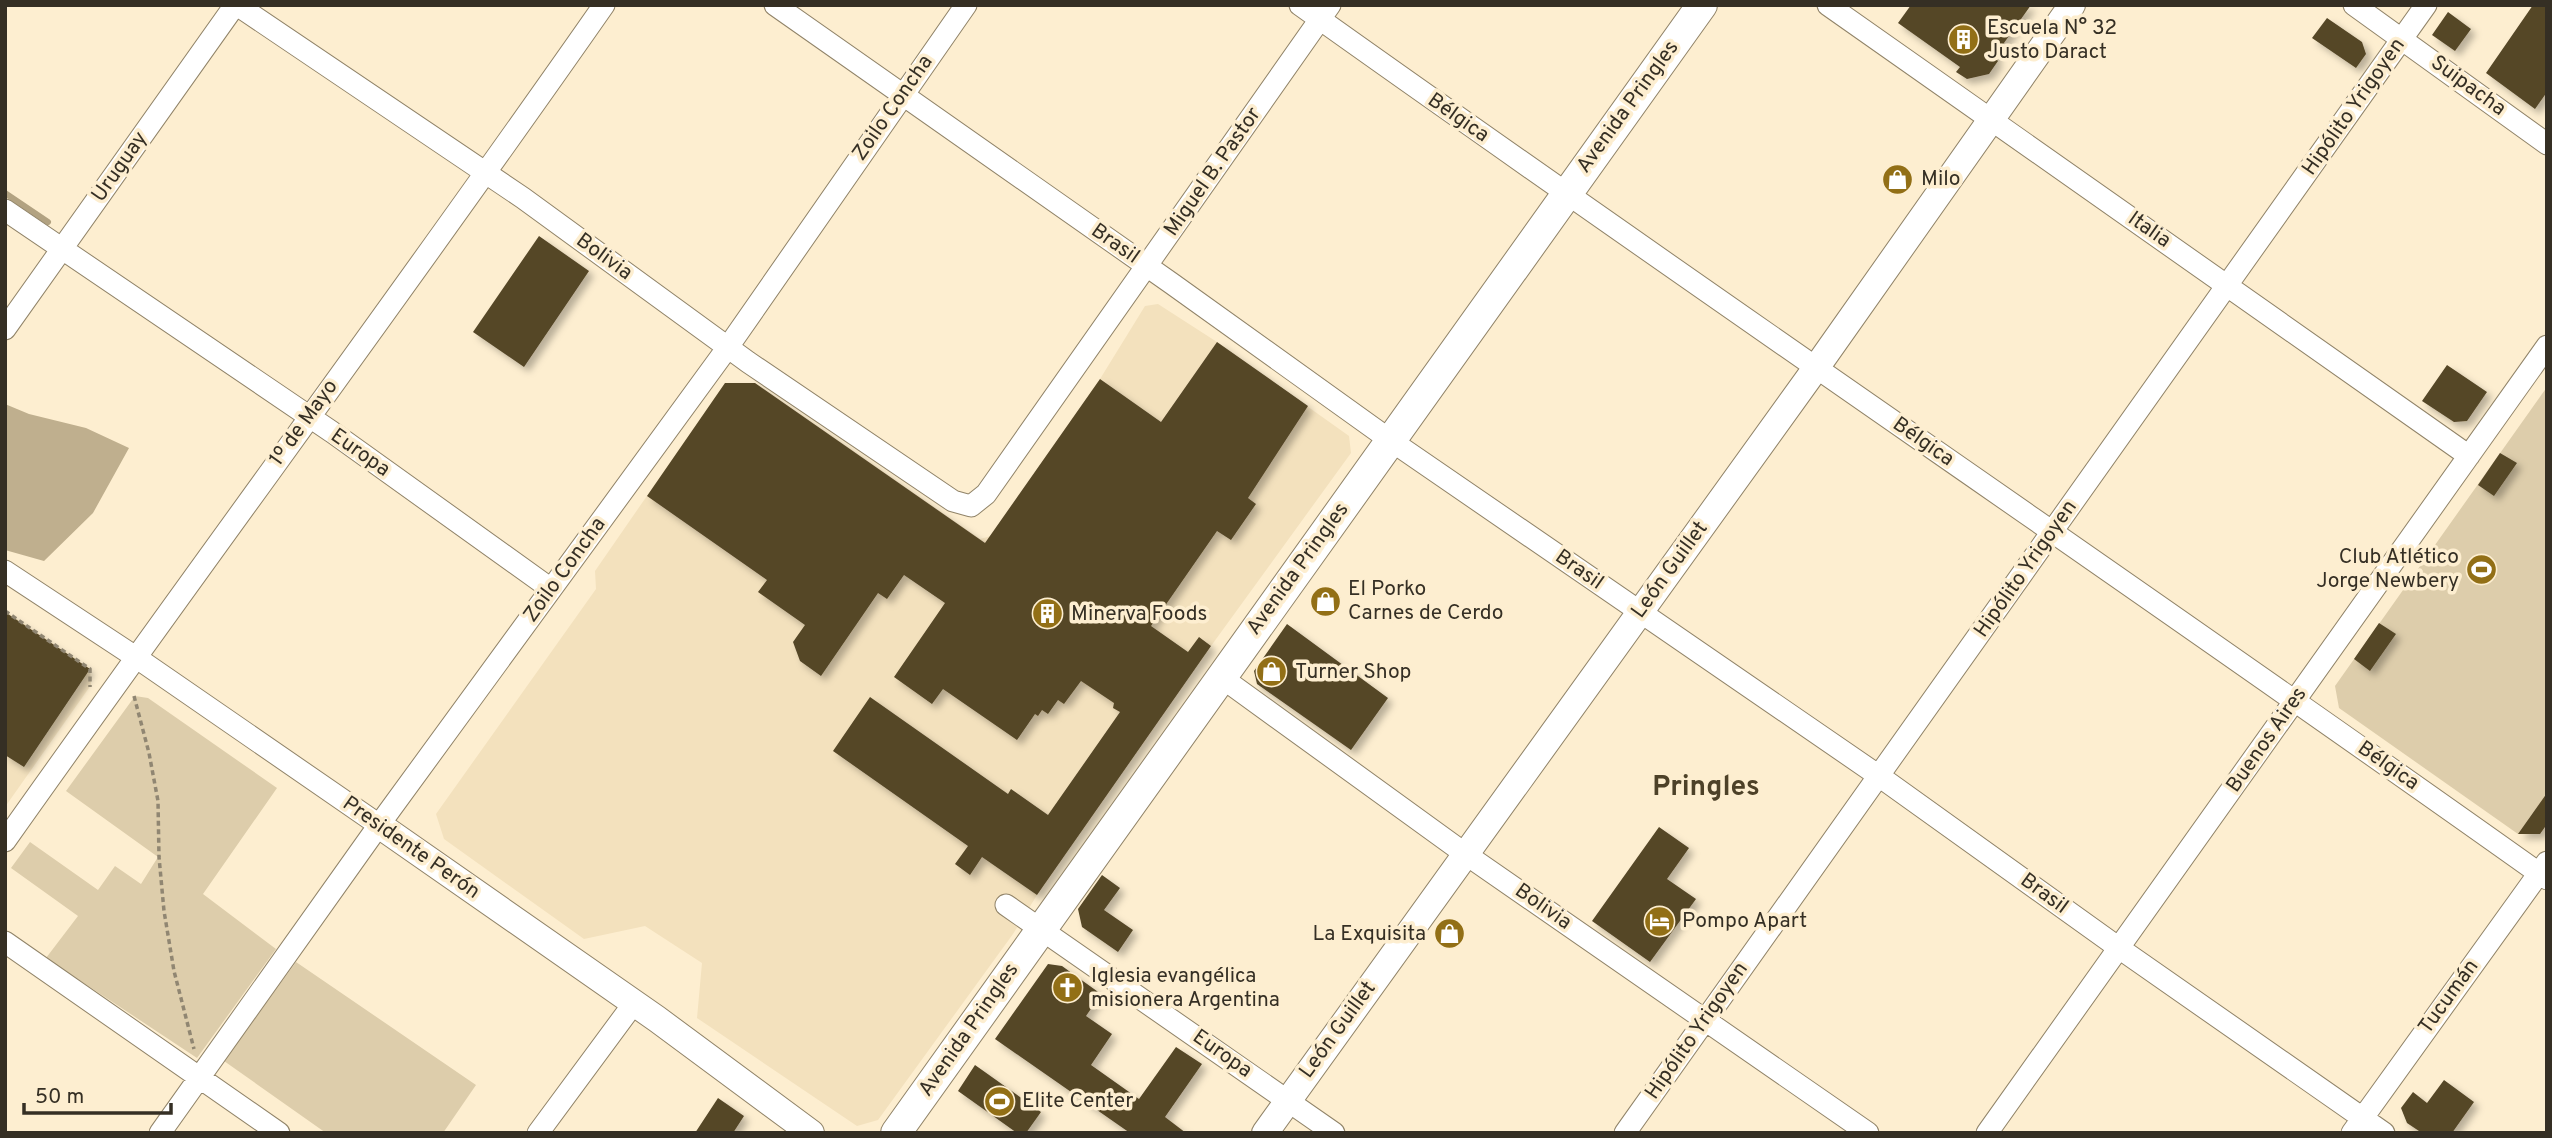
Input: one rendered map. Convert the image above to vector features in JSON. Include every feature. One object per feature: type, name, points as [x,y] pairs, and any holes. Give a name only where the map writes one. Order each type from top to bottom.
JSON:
[{"type":"main road","name":"Avenida Pringles","points":[[896,1133],[1702,5]]},
{"type":"street","name":"Bolivia","points":[[236,5],[486,174],[728,347],[953,501],[971,506]]},
{"type":"street","name":"Uruguay","points":[[5,329],[236,5]]},
{"type":"street","name":"1º de Mayo","points":[[5,841],[308,416],[486,174],[604,5]]},
{"type":"street","name":"Brasil","points":[[775,5],[1390,440],[1879,776],[2119,948],[2357,1125],[2384,1133]]},
{"type":"street","name":"Zoilo Concha","points":[[160,1133],[379,825],[728,347],[965,5]]},
{"type":"street","name":"Bélgica","points":[[1300,5],[1324,12],[1565,194],[2544,871]]},
{"type":"street","name":"Italia","points":[[1828,5],[2469,456]]},
{"type":"street","name":"León Guillet","points":[[1265,1133],[1815,368],[2071,5]]},
{"type":"street","name":"Suipacha","points":[[2354,5],[2547,144]]},
{"type":"street","name":"Hipólito Yrigoyen","points":[[1625,1133],[2426,5]]},
{"type":"street","name":"Miguel B. Pastor","points":[[971,506],[986,494],[1324,12]]},
{"type":"street","name":"Europa","points":[[5,210],[308,416],[551,589]]},
{"type":"street","name":"Buenos Aires","points":[[1987,1133],[2547,346]]},
{"type":"street","name":"Presidente Perón","points":[[5,571],[131,666],[379,825],[634,1003],[810,1133]]},
{"type":"street","name":"Bolivia","points":[[1221,677],[1464,853],[1868,1133]]},
{"type":"street","name":"Tucumán","points":[[2357,1125],[2544,871]]},
{"type":"street","name":"Europa","points":[[1006,905],[1334,1133]]},
{"type":"street","points":[[5,942],[279,1133]]},
{"type":"street","points":[[538,1133],[634,1003]]},
{"type":"path","points":[[5,611],[90,669]]},
{"type":"path","points":[[131,666],[158,801],[164,911],[174,971],[197,1059],[199,1078]]},
{"type":"shaded area","points":[[1158,304],[1217,342],[1349,436],[1351,453],[1211,646],[1037,895],[1013,934],[878,1120],[857,1126],[697,1018],[702,963],[645,926],[584,939],[444,839],[436,814],[596,589],[595,571],[725,383],[755,383],[980,539],[991,536],[1100,379],[1145,306]]},
{"type":"shaded area","name":"Club Atlético Jorge Newbery","points":[[2547,387],[2547,824],[2540,834],[2518,834],[2339,708],[2335,686]]},
{"type":"shaded area","points":[[5,404],[29,414],[86,428],[129,448],[93,513],[44,561],[5,550]]},
{"type":"shaded area","points":[[5,611],[90,669],[91,685],[5,807]]},
{"type":"shaded area","points":[[135,696],[148,698],[277,788],[203,894],[276,949],[197,1058],[46,958],[78,916],[11,868],[30,842],[98,890],[115,866],[141,884],[158,857],[66,791]]},
{"type":"shaded area","points":[[296,962],[476,1085],[443,1133],[326,1133],[224,1061]]},
{"type":"building","name":"Escuela N° 32 Justo Daract","points":[[1911,5],[2031,5],[1994,57],[1998,61],[1989,74],[1967,79],[1956,72],[1960,67],[1898,23]]},
{"type":"building","points":[[2533,5],[2547,5],[2547,92],[2535,109],[2486,73]]},
{"type":"building","points":[[2448,12],[2471,29],[2455,51],[2432,35]]},
{"type":"building","points":[[2327,18],[2362,42],[2366,54],[2356,68],[2312,38]]},
{"type":"building","points":[[539,236],[589,271],[524,367],[473,332]]},
{"type":"building","name":"Minerva Foods","points":[[1217,342],[1308,406],[1248,498],[1256,504],[1231,540],[1217,531],[1151,626],[1188,652],[1199,637],[1211,646],[1037,895],[982,857],[970,875],[955,864],[968,846],[833,751],[870,697],[1008,794],[1011,789],[1048,815],[1120,712],[1113,708],[1114,703],[1081,681],[1064,704],[1058,700],[1048,714],[1042,710],[1038,716],[1035,714],[1017,740],[943,689],[932,704],[894,677],[945,603],[904,575],[887,599],[878,593],[821,676],[800,661],[793,642],[805,625],[758,592],[767,580],[647,496],[725,383],[755,383],[985,543],[1100,379],[1161,422]]},
{"type":"building","points":[[2447,365],[2487,392],[2467,421],[2454,422],[2422,401]]},
{"type":"building","points":[[2500,453],[2517,463],[2494,496],[2478,485]]},
{"type":"building","points":[[5,612],[90,669],[24,767],[5,755]]},
{"type":"building","points":[[2379,623],[2396,634],[2370,671],[2354,659]]},
{"type":"building","points":[[1287,624],[1388,698],[1351,750],[1257,684],[1254,671]]},
{"type":"building","points":[[2547,793],[2547,824],[2540,834],[2518,834]]},
{"type":"building","points":[[1659,827],[1689,848],[1667,879],[1696,899],[1650,962],[1592,921]]},
{"type":"building","points":[[1102,875],[1120,888],[1104,910],[1133,930],[1118,952],[1082,927],[1078,909]]},
{"type":"building","points":[[1048,964],[1062,966],[1101,994],[1086,1016],[1112,1034],[1091,1065],[1139,1099],[1176,1047],[1202,1064],[1165,1117],[1186,1133],[1130,1133],[995,1039]]},
{"type":"building","name":"Elite Center","points":[[975,1065],[1041,1112],[1026,1133],[1017,1133],[958,1091]]},
{"type":"building","points":[[2444,1080],[2474,1102],[2452,1133],[2422,1133],[2407,1123],[2401,1108],[2413,1092],[2427,1103]]},
{"type":"building","points":[[718,1098],[744,1116],[733,1133],[695,1133]]},
{"type":"waterway","points":[[5,193],[48,222]]},
{"type":"place","name":"Escuela N° 32 Justo Daract","points":[[1964,40]]},
{"type":"place","name":"Milo","points":[[1898,179]]},
{"type":"place","name":"Club Atlético Jorge Newbery","points":[[2482,569]]},
{"type":"place","name":"El Porko Carnes de Cerdo","points":[[1325,601]]},
{"type":"place","name":"Minerva Foods","points":[[1048,614]]},
{"type":"place","name":"Turner Shop","points":[[1272,672]]},
{"type":"place","name":"Pompo Apart","points":[[1659,921]]},
{"type":"place","name":"La Exquisita","points":[[1449,934]]},
{"type":"place","name":"Iglesia evangélica misionera Argentina","points":[[1068,988]]},
{"type":"place","name":"Elite Center","points":[[999,1101]]},
{"type":"district","name":"Pringles","points":[[1706,788]]}]
